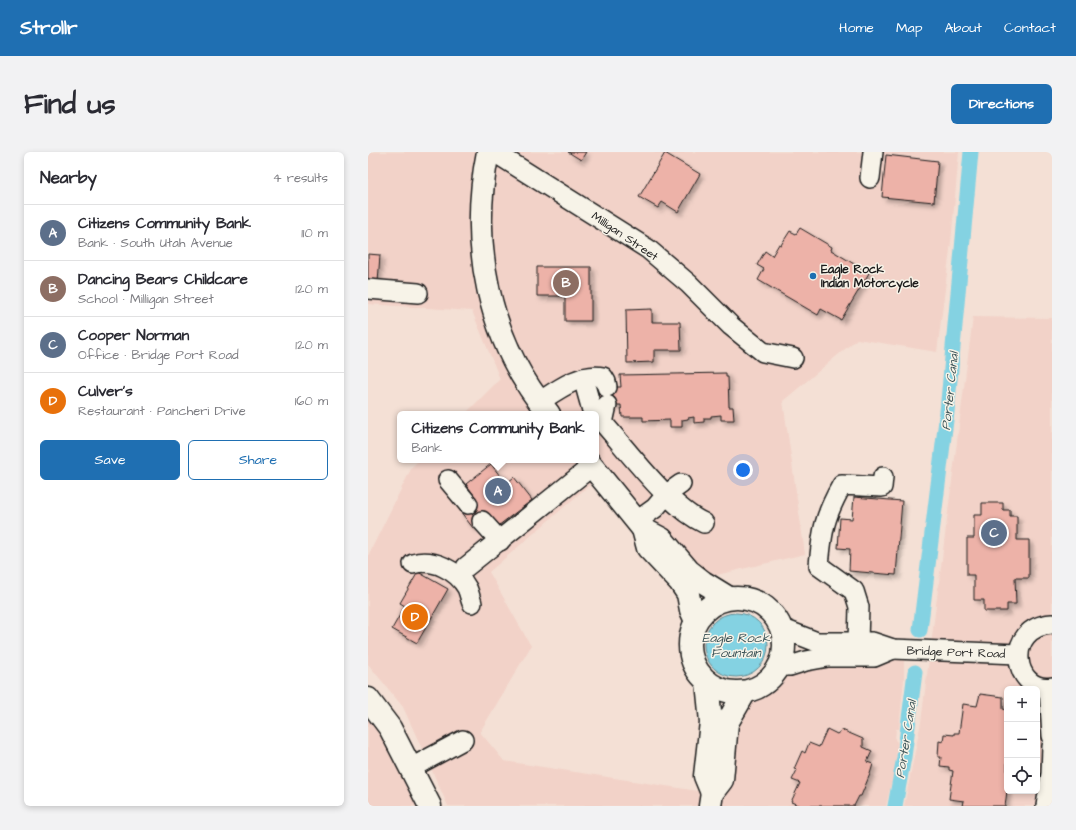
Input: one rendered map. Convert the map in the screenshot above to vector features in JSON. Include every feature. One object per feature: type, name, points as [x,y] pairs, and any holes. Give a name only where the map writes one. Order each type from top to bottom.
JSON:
[{"type":"main road","points":[[488,152],[484,170],[480,223],[482,254],[487,288],[495,319],[511,357],[544,408]]},
{"type":"main road","points":[[590,463],[640,525],[648,548],[680,582],[688,594],[696,621]]},
{"type":"main road","points":[[640,525],[662,538],[689,570],[703,582],[729,598]]},
{"type":"main road","points":[[729,598],[746,598],[761,604],[773,614],[781,628],[784,647],[780,666],[771,678],[759,687],[745,692],[732,692],[719,689],[707,682],[698,672],[692,660],[689,647],[691,633],[696,621],[705,610],[716,602],[729,598]]},
{"type":"main road","points":[[707,682],[711,722],[705,776],[711,800]]},
{"type":"main road","points":[[711,800],[722,780],[727,723],[745,692]]},
{"type":"main road","points":[[368,699],[390,728],[430,806]]},
{"type":"street","name":"Milligan Street","points":[[494,152],[648,248],[689,284],[731,326],[763,352],[793,358]]},
{"type":"street","points":[[870,178],[873,152]]},
{"type":"street","points":[[368,289],[418,293]]},
{"type":"street","points":[[544,408],[559,390],[583,378],[596,376],[603,377],[606,382],[601,409]]},
{"type":"street","points":[[583,378],[601,409],[652,480],[674,489],[692,517],[704,523]]},
{"type":"street","points":[[466,567],[500,541],[590,463]]},
{"type":"street","points":[[858,642],[859,607],[854,591],[819,566],[823,528],[830,507],[842,485],[882,487],[883,477]]},
{"type":"street","points":[[448,480],[468,504]]},
{"type":"street","points":[[640,525],[674,489]]},
{"type":"street","points":[[482,521],[500,541]]},
{"type":"street","points":[[414,564],[426,561],[438,564],[456,575],[467,588],[472,603]]},
{"type":"street","points":[[1052,624],[1034,628],[1026,635],[1020,644],[1018,654],[1019,664],[1024,674],[1031,682],[1050,687],[1052,736]]},
{"type":"street","name":"Bridge Port Road","points":[[781,628],[817,642],[872,642],[900,650],[1018,654]]},
{"type":"street","name":"Bridge Port Road","points":[[780,666],[790,666],[820,658],[874,657],[900,650]]},
{"type":"street","points":[[411,768],[463,740]]},
{"type":"street","points":[[1046,806],[1051,774],[1052,746]]},
{"type":"shaded area","points":[[368,152],[959,152],[951,242],[937,352],[857,339],[783,401],[805,554],[688,582],[600,476],[489,572],[531,646],[480,732],[504,761],[711,793],[718,754],[751,704],[793,657],[904,658],[904,679],[895,769],[886,806],[448,806],[403,707],[368,664],[368,556],[412,467],[416,463],[599,463],[599,411],[468,411],[500,379],[472,311],[368,304]]},
{"type":"shaded area","points":[[973,317],[1052,318],[1052,806],[904,806],[921,722]]},
{"type":"shaded area","points":[[368,699],[430,806],[368,806]]},
{"type":"water","name":"Eagle Rock Fountain","points":[[736,613],[754,618],[759,622],[763,627],[768,645],[763,663],[759,668],[754,672],[736,677],[718,672],[713,668],[709,663],[704,645],[709,627],[713,622],[718,618]]},
{"type":"pier","points":[[896,729],[900,729],[903,734],[910,735],[916,739],[915,751],[909,749],[906,744],[901,745],[895,740]]},
{"type":"building","points":[[568,152],[586,152],[581,160]]},
{"type":"building","points":[[665,153],[700,174],[678,212],[662,202],[658,208],[639,197]]},
{"type":"building","points":[[886,155],[938,161],[934,202],[882,197]]},
{"type":"building","name":"Eagle Rock Indian Motorcycle","points":[[800,228],[832,247],[831,250],[869,273],[841,320],[821,309],[818,315],[758,280],[764,269],[757,265],[765,251],[772,256],[779,244],[781,245],[790,231],[796,234]]},
{"type":"building","points":[[368,254],[380,255],[378,282],[368,281]]},
{"type":"building","points":[[537,267],[591,267],[591,321],[565,321],[565,296],[537,296]]},
{"type":"building","points":[[652,309],[652,322],[680,322],[681,350],[654,350],[654,362],[627,363],[626,310]]},
{"type":"building","points":[[726,373],[726,377],[728,377],[729,407],[733,407],[734,420],[721,420],[721,415],[711,416],[711,418],[704,418],[704,422],[694,423],[694,417],[682,420],[682,427],[670,427],[670,420],[643,421],[643,417],[622,417],[621,405],[598,405],[598,387],[621,387],[620,375]]},
{"type":"building","points":[[491,464],[506,484],[514,477],[532,500],[498,526],[489,515],[473,528],[460,511],[476,498],[466,484]]},
{"type":"building","points":[[854,497],[902,501],[896,575],[849,571],[850,549],[838,548],[840,518],[852,519]]},
{"type":"building","points":[[982,503],[1003,503],[1003,510],[1010,510],[1010,516],[1017,516],[1017,540],[1029,540],[1029,578],[1015,578],[1016,604],[1007,604],[1007,611],[984,611],[984,600],[974,600],[974,575],[967,575],[967,538],[974,538],[974,515],[982,515]]},
{"type":"building","points":[[418,572],[448,589],[417,643],[392,629],[405,606],[400,603]]},
{"type":"building","points":[[980,694],[1003,697],[1004,794],[1007,794],[1005,806],[963,806],[964,801],[949,799],[953,771],[949,770],[949,767],[940,766],[941,757],[938,757],[939,741],[943,742],[944,734],[954,735],[954,733],[959,733],[963,704],[977,706]]},
{"type":"building","points":[[827,729],[837,734],[842,730],[863,739],[863,747],[872,751],[867,762],[873,764],[870,774],[861,796],[859,796],[854,806],[801,806],[791,802],[800,783],[792,780],[797,770],[794,769],[802,751],[805,753],[809,743],[819,747]]},
{"type":"waterway","name":"Porter Canal","points":[[920,630],[947,412],[971,152]]},
{"type":"waterway","name":"Porter Canal","points":[[895,806],[904,757],[915,672]]},
{"type":"place","name":"Eagle Rock Indian Motorcycle","points":[[813,276]]},
{"type":"place","name":"Dancing Bears Childcare","points":[[566,283]]},
{"type":"place","name":"Citizens Community Bank","points":[[498,491]]},
{"type":"place","name":"Cooper Norman","points":[[994,533]]},
{"type":"place","name":"Culver's","points":[[415,617]]}]
